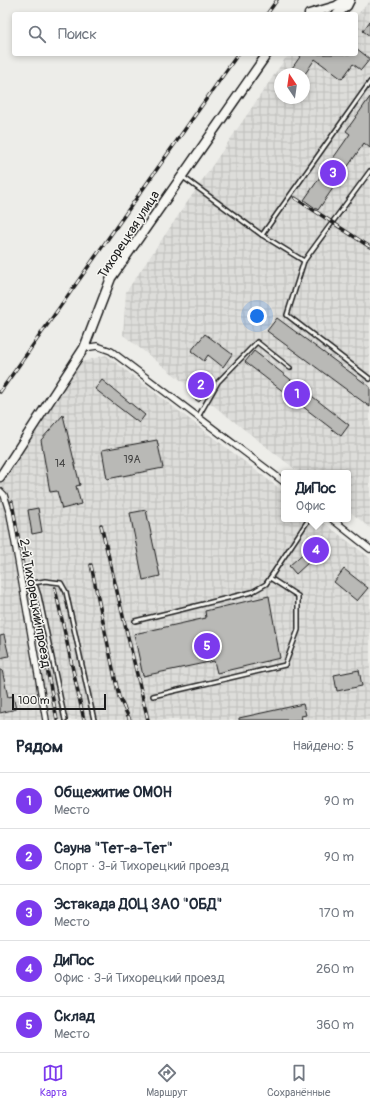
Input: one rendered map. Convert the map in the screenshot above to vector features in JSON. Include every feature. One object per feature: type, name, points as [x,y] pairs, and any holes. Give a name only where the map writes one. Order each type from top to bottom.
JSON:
[{"type":"street","points":[[316,12],[336,6],[345,0]]},
{"type":"street","points":[[340,12],[347,6],[350,0]]},
{"type":"street","name":"Тихорецкая улица","points":[[0,478],[84,348],[111,278],[265,56]]},
{"type":"street","points":[[84,348],[98,346],[111,351],[281,480]]},
{"type":"street","name":"2-й Тихорецкий проезд","points":[[0,491],[4,495],[10,514],[46,720]]},
{"type":"street","points":[[336,522],[370,549]]},
{"type":"lane","points":[[262,235],[370,82]]},
{"type":"lane","points":[[370,171],[304,261],[288,315],[370,379]]},
{"type":"lane","points":[[181,176],[262,235],[304,261]]},
{"type":"lane","points":[[198,417],[218,382],[257,342],[290,368]]},
{"type":"lane","points":[[135,621],[252,592],[266,584],[307,522]]},
{"type":"lane","points":[[153,696],[286,665],[298,630],[298,596],[270,578]]},
{"type":"lane","points":[[28,584],[45,581],[60,583],[66,592],[94,720]]},
{"type":"lane","points":[[21,582],[36,587],[39,596],[65,720]]},
{"type":"shaded area","points":[[370,1],[370,528],[351,512],[351,470],[296,470],[123,335],[126,292],[274,75],[274,104],[310,104],[310,68],[279,68],[288,56],[358,56],[358,14]]},
{"type":"shaded area","points":[[106,355],[281,490],[281,522],[323,522],[370,558],[370,720],[0,720],[0,478],[82,362]]},
{"type":"building","points":[[370,21],[370,36],[363,31]]},
{"type":"building","points":[[358,50],[370,59],[361,70],[353,64],[342,79],[315,59],[309,68],[292,68],[301,56],[358,56]]},
{"type":"building","points":[[370,97],[370,148],[364,143],[318,210],[304,200],[350,134],[346,131]]},
{"type":"building","points":[[277,318],[370,387],[370,407],[267,331]]},
{"type":"building","points":[[205,334],[232,354],[223,367],[208,355],[204,361],[191,351]]},
{"type":"building","points":[[254,351],[349,425],[341,436],[245,362]]},
{"type":"building","points":[[102,380],[145,415],[139,423],[95,389]]},
{"type":"building","points":[[202,387],[208,391],[199,402],[193,398]]},
{"type":"building","points":[[63,415],[80,485],[76,486],[81,504],[62,509],[57,491],[50,492],[41,440]]},
{"type":"building","points":[[157,440],[163,468],[107,479],[102,450]]},
{"type":"building","points":[[38,508],[42,532],[32,534],[28,510]]},
{"type":"building","points":[[146,510],[160,576],[143,580],[130,513]]},
{"type":"building","points":[[316,542],[323,549],[296,574],[289,566]]},
{"type":"building","points":[[344,569],[368,588],[357,601],[334,582]]},
{"type":"building","points":[[269,596],[280,658],[217,673],[214,661],[143,676],[134,634],[206,618],[205,611]]},
{"type":"building","points":[[4,635],[9,656],[0,658],[0,636]]},
{"type":"building","points":[[0,670],[2,670],[8,697],[13,696],[16,709],[0,713]]},
{"type":"building","points":[[359,670],[362,686],[337,691],[334,675]]},
{"type":"building","points":[[303,704],[306,715],[301,716],[302,720],[239,720],[239,718]]},
{"type":"railway","points":[[268,12],[277,0]]},
{"type":"railway","points":[[0,392],[237,56]]},
{"type":"railway","points":[[295,198],[370,247]]},
{"type":"railway","points":[[12,502],[26,583],[30,591],[38,623],[57,720]]},
{"type":"railway","points":[[101,525],[148,720]]},
{"type":"railway","points":[[91,565],[119,697],[130,720]]},
{"type":"railway","points":[[55,588],[84,720]]},
{"type":"place","name":"Эстакада ДОЦ ЗАО \"ОБД\"","points":[[333,173]]},
{"type":"place","name":"Сауна \"Тет-а-Тет\"","points":[[201,385]]},
{"type":"place","name":"Общежитие ОМОН","points":[[297,394]]},
{"type":"place","name":"ДиПос","points":[[316,550]]},
{"type":"place","name":"Склад","points":[[207,646]]}]
